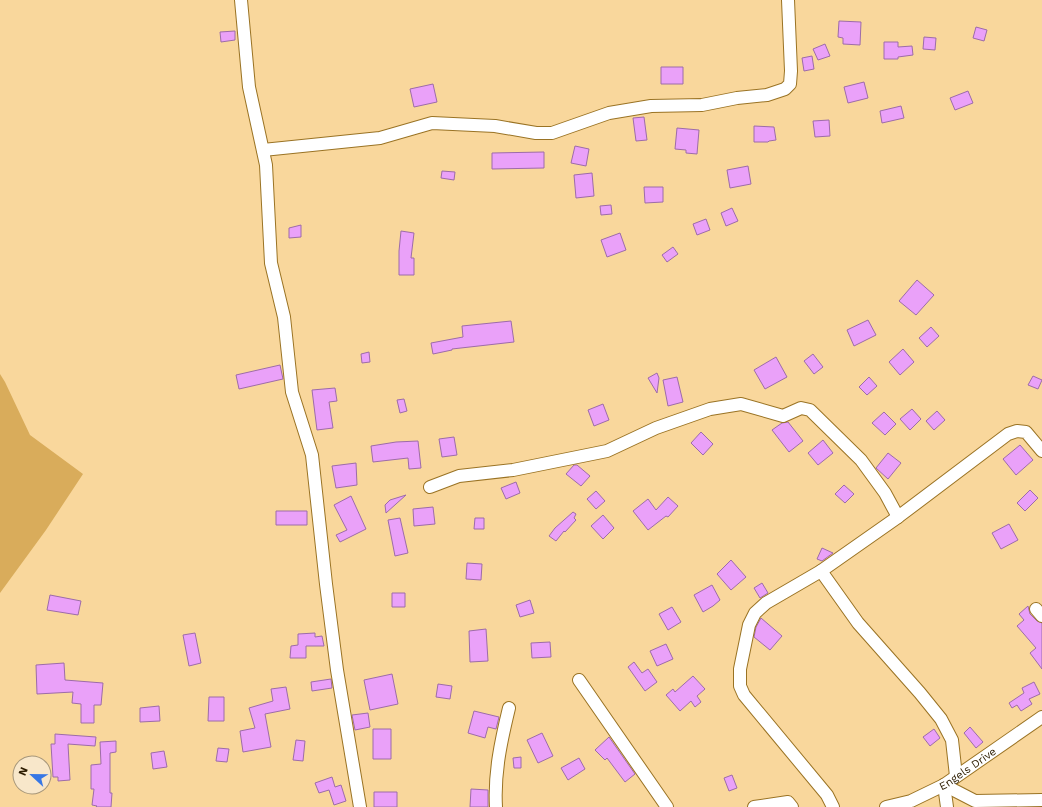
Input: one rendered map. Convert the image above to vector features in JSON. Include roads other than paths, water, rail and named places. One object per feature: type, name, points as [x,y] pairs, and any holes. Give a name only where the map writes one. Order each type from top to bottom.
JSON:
[{"type":"street","points":[[241,0],[249,87],[266,165],[271,263],[284,317],[292,392],[312,455],[337,670],[360,807]]},
{"type":"street","points":[[263,150],[380,138],[432,123],[495,126],[536,133],[552,133],[610,113],[651,106],[702,105],[737,98],[767,95],[785,89],[790,84],[791,71],[788,0]]},
{"type":"street","points":[[430,487],[459,476],[513,470],[607,451],[656,428],[710,409],[741,404],[783,416],[801,408],[810,410],[862,460],[885,493],[898,517]]},
{"type":"street","points":[[833,807],[828,794],[744,695],[740,686],[740,669],[744,646],[749,625],[755,613],[766,603],[821,571],[898,517],[1008,434],[1017,430],[1026,432],[1042,450]]},
{"type":"street","points":[[821,571],[858,623],[941,719],[952,740],[956,776]]},
{"type":"street","points":[[579,680],[667,807]]},
{"type":"street","points":[[496,807],[495,790],[500,748],[509,708]]},
{"type":"street","name":"Engels Drive","points":[[886,807],[911,800],[944,786],[956,776],[1042,717]]},
{"type":"street","points":[[944,786],[975,801],[1042,800]]},
{"type":"street","points":[[944,786],[947,807]]},
{"type":"street","points":[[754,807],[788,802],[792,807]]}]
